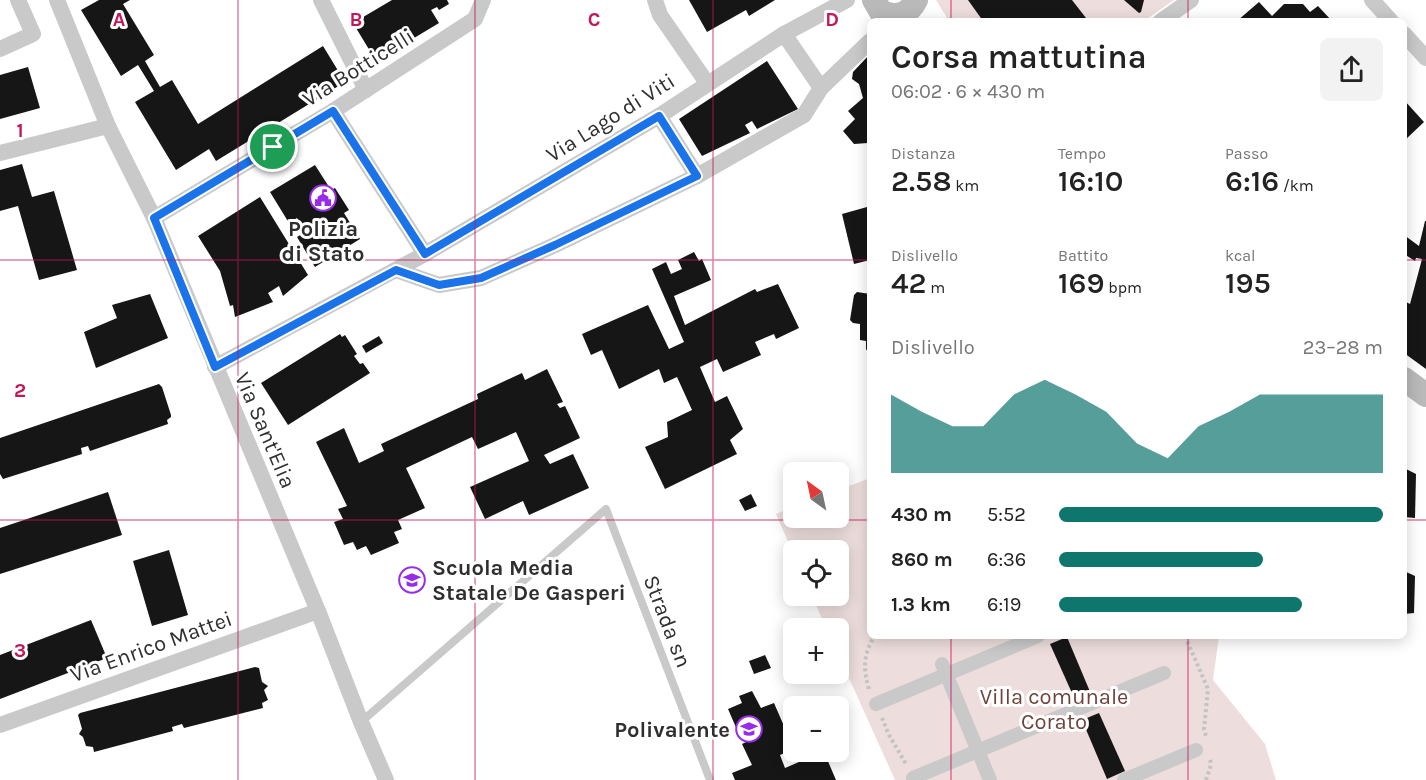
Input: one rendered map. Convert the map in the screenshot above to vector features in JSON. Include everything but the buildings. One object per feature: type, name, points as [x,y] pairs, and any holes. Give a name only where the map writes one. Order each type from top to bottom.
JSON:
[{"type":"main road","points":[[874,0],[881,12],[907,14]]},
{"type":"main road","points":[[1407,381],[1426,395]]},
{"type":"street","points":[[0,49],[33,34],[18,0]]},
{"type":"street","name":"Via Sant'Elia","points":[[57,0],[108,126],[154,218],[386,780]]},
{"type":"street","points":[[321,0],[366,90]]},
{"type":"street","name":"Via Botticelli","points":[[154,218],[333,111],[475,19],[483,0]]},
{"type":"street","points":[[655,0],[660,15],[707,82]]},
{"type":"street","name":"Via Lago di Viti","points":[[215,367],[425,254],[659,116],[707,82],[784,34],[847,0]]},
{"type":"street","points":[[1165,18],[1191,0]]},
{"type":"street","points":[[1372,0],[1388,18]]},
{"type":"street","points":[[784,34],[821,88]]},
{"type":"street","points":[[1407,37],[1426,58]]},
{"type":"street","points":[[396,270],[439,285],[481,278],[555,245],[697,176],[804,115],[821,88],[867,44]]},
{"type":"street","points":[[333,111],[425,254]]},
{"type":"street","points":[[659,116],[697,176]]},
{"type":"street","points":[[0,153],[108,126]]},
{"type":"street","name":"Via Enrico Mattei","points":[[0,724],[318,611]]},
{"type":"street","points":[[876,705],[944,670],[1030,639]]},
{"type":"street","points":[[944,670],[990,780]]},
{"type":"street","points":[[913,778],[1164,672]]},
{"type":"street","points":[[1124,780],[1196,750]]},
{"type":"lane","name":"Strada sn","points":[[361,722],[606,509],[710,780]]},
{"type":"path","points":[[1186,639],[1208,689],[1204,729],[1206,738]]},
{"type":"path","points":[[1206,780],[1211,765],[1210,756]]},
{"type":"green space","points":[[936,0],[1174,0],[1148,18],[947,18]]},
{"type":"green space","name":"Villa comunale Corato","points":[[867,479],[867,639],[1219,639],[1213,680],[1265,744],[1276,780],[895,780],[849,678],[849,618],[822,618],[816,606],[849,606],[849,540],[787,540],[776,514],[783,511],[783,528],[849,528],[849,486]]},
{"type":"place","name":"Polizia di Stato","points":[[323,198]]},
{"type":"place","name":"Scuola Media Statale De Gasperi","points":[[412,580]]},
{"type":"place","name":"Polivalente","points":[[749,729]]},
{"type":"route","points":[[333,111],[425,254],[659,116],[697,176],[481,278],[439,285],[396,270],[215,367],[154,218],[273,147],[333,111]]}]
